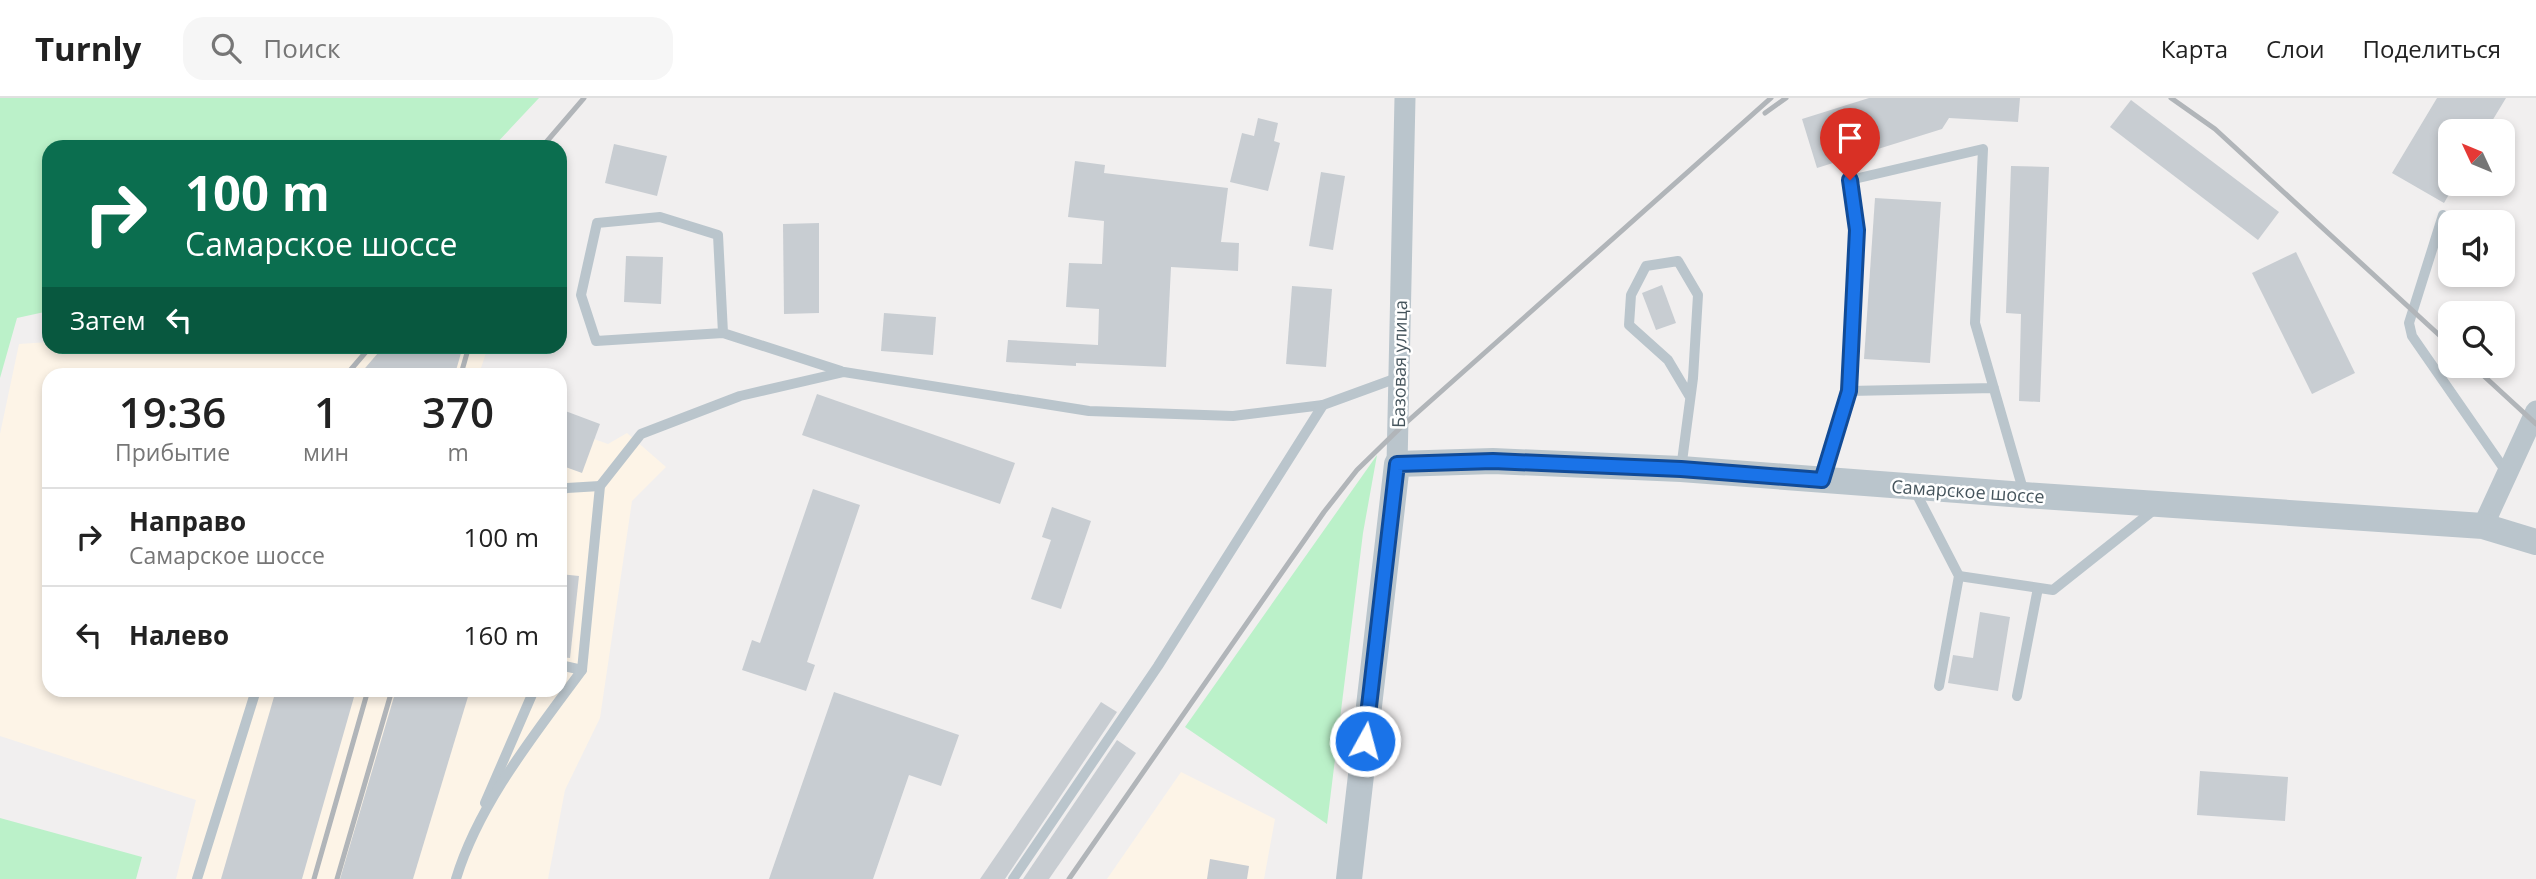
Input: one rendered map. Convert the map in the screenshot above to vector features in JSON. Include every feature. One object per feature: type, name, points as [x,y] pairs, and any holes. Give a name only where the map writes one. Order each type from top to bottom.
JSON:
[{"type":"street","name":"Базовая улица","points":[[1349,879],[1397,464],[1405,98]]},
{"type":"street","points":[[2483,526],[2536,411]]},
{"type":"street","name":"Самарское шоссе","points":[[1397,464],[1493,461],[1681,469],[2483,526],[2536,542]]},
{"type":"lane","points":[[1822,480],[1849,391],[1857,230],[1850,180],[1983,149],[1975,323],[2025,495]]},
{"type":"lane","points":[[723,333],[718,235],[660,218],[597,223],[581,295],[596,341],[723,333],[844,372],[1088,411],[1233,416],[1323,404],[1397,378]]},
{"type":"lane","points":[[2438,229],[2409,323],[2412,336],[2507,473]]},
{"type":"lane","points":[[1681,469],[1693,378],[1698,295],[1678,261],[1646,266],[1631,295],[1629,325],[1668,359],[1690,397]]},
{"type":"lane","points":[[567,690],[582,670],[600,486],[641,434],[740,396],[844,372]]},
{"type":"lane","points":[[1849,391],[1994,388]]},
{"type":"lane","points":[[1013,879],[1158,666],[1323,404]]},
{"type":"lane","points":[[567,488],[600,486]]},
{"type":"lane","points":[[1912,487],[1959,576],[1939,686]]},
{"type":"lane","points":[[1959,576],[2053,590],[2161,505]]},
{"type":"lane","points":[[2017,696],[2038,588]]},
{"type":"lane","points":[[567,667],[582,670]]},
{"type":"lane","points":[[197,879],[254,697]]},
{"type":"lane","points":[[456,879],[465,848],[531,697]]},
{"type":"lane","points":[[465,848],[522,751],[562,697]]},
{"type":"shaded area","points":[[42,342],[42,354],[486,354],[481,368],[42,368],[42,697],[567,697],[567,429],[608,444],[627,433],[666,467],[632,501],[600,718],[565,790],[548,879],[176,879],[196,800],[0,736],[0,434],[19,344]]},
{"type":"shaded area","points":[[1181,772],[1275,819],[1264,879],[1107,879]]},
{"type":"green space","points":[[0,98],[539,98],[500,140],[42,140],[42,313],[17,318],[0,378]]},
{"type":"green space","points":[[1377,455],[1363,533],[1327,824],[1185,727]]},
{"type":"green space","points":[[0,818],[142,857],[136,879],[0,879]]},
{"type":"building","points":[[1869,98],[2020,98],[2018,122],[1949,118],[1942,129],[1817,168],[1802,119]]},
{"type":"building","points":[[2437,98],[2506,98],[2493,119],[2438,119],[2438,196],[2448,196],[2444,203],[2392,173]]},
{"type":"building","points":[[2131,100],[2279,212],[2258,240],[2110,127]]},
{"type":"building","points":[[1258,118],[1278,123],[1274,141],[1280,143],[1268,191],[1230,182],[1242,133],[1254,136]]},
{"type":"building","points":[[614,144],[667,156],[657,196],[605,183]]},
{"type":"building","points":[[1075,161],[1105,165],[1104,173],[1228,188],[1221,242],[1239,243],[1238,271],[1171,267],[1166,367],[1006,362],[1008,340],[1098,345],[1099,309],[1066,307],[1069,263],[1102,264],[1104,221],[1068,217]]},
{"type":"building","points":[[2011,166],[2049,167],[2040,402],[2019,401],[2021,314],[2006,313]]},
{"type":"building","points":[[1321,172],[1345,176],[1333,250],[1309,246]]},
{"type":"building","points":[[1875,198],[1941,202],[1930,363],[1864,359]]},
{"type":"building","points":[[819,223],[819,313],[784,314],[783,224]]},
{"type":"building","points":[[2296,252],[2355,373],[2312,394],[2252,273]]},
{"type":"building","points":[[626,256],[663,257],[661,304],[624,302]]},
{"type":"building","points":[[1662,285],[1676,323],[1656,330],[1642,293]]},
{"type":"building","points":[[1292,286],[1332,289],[1326,367],[1286,364]]},
{"type":"building","points":[[884,313],[936,317],[933,355],[881,351]]},
{"type":"building","points":[[377,354],[461,354],[457,368],[365,368]]},
{"type":"building","points":[[817,394],[1015,463],[1000,504],[802,435]]},
{"type":"building","points":[[567,412],[600,424],[582,473],[567,468]]},
{"type":"building","points":[[813,489],[860,505],[807,662],[815,665],[806,691],[742,670],[752,640],[760,643]]},
{"type":"building","points":[[1052,507],[1091,521],[1061,609],[1031,599],[1051,540],[1042,537]]},
{"type":"building","points":[[567,575],[579,576],[570,658],[567,658]]},
{"type":"building","points":[[1980,612],[2010,617],[1998,691],[1948,683],[1953,655],[1973,658]]},
{"type":"building","points":[[834,692],[959,735],[941,786],[909,775],[873,879],[769,879]]},
{"type":"building","points":[[274,697],[354,697],[302,879],[221,879]]},
{"type":"building","points":[[394,697],[468,697],[413,879],[340,879]]},
{"type":"building","points":[[1101,702],[1117,712],[1005,879],[980,879]]},
{"type":"building","points":[[1117,740],[1136,753],[1049,879],[1023,879]]},
{"type":"building","points":[[2200,771],[2288,777],[2285,821],[2197,815]]},
{"type":"building","points":[[1210,859],[1249,866],[1247,879],[1207,879]]},
{"type":"railway","points":[[548,140],[584,98]]},
{"type":"railway","points":[[1069,879],[1324,512],[1357,470],[1399,429],[1771,98]]},
{"type":"railway","points":[[1765,113],[1786,98]]},
{"type":"railway","points":[[2171,98],[2215,129],[2438,334]]},
{"type":"railway","points":[[352,368],[364,354]]},
{"type":"railway","points":[[463,368],[467,354]]},
{"type":"railway","points":[[2486,378],[2536,424]]},
{"type":"railway","points":[[314,879],[366,697]]},
{"type":"railway","points":[[337,879],[390,697]]},
{"type":"route","points":[[1365,741],[1397,464],[1493,461],[1681,469],[1822,480],[1849,391],[1857,230],[1850,180]]}]
